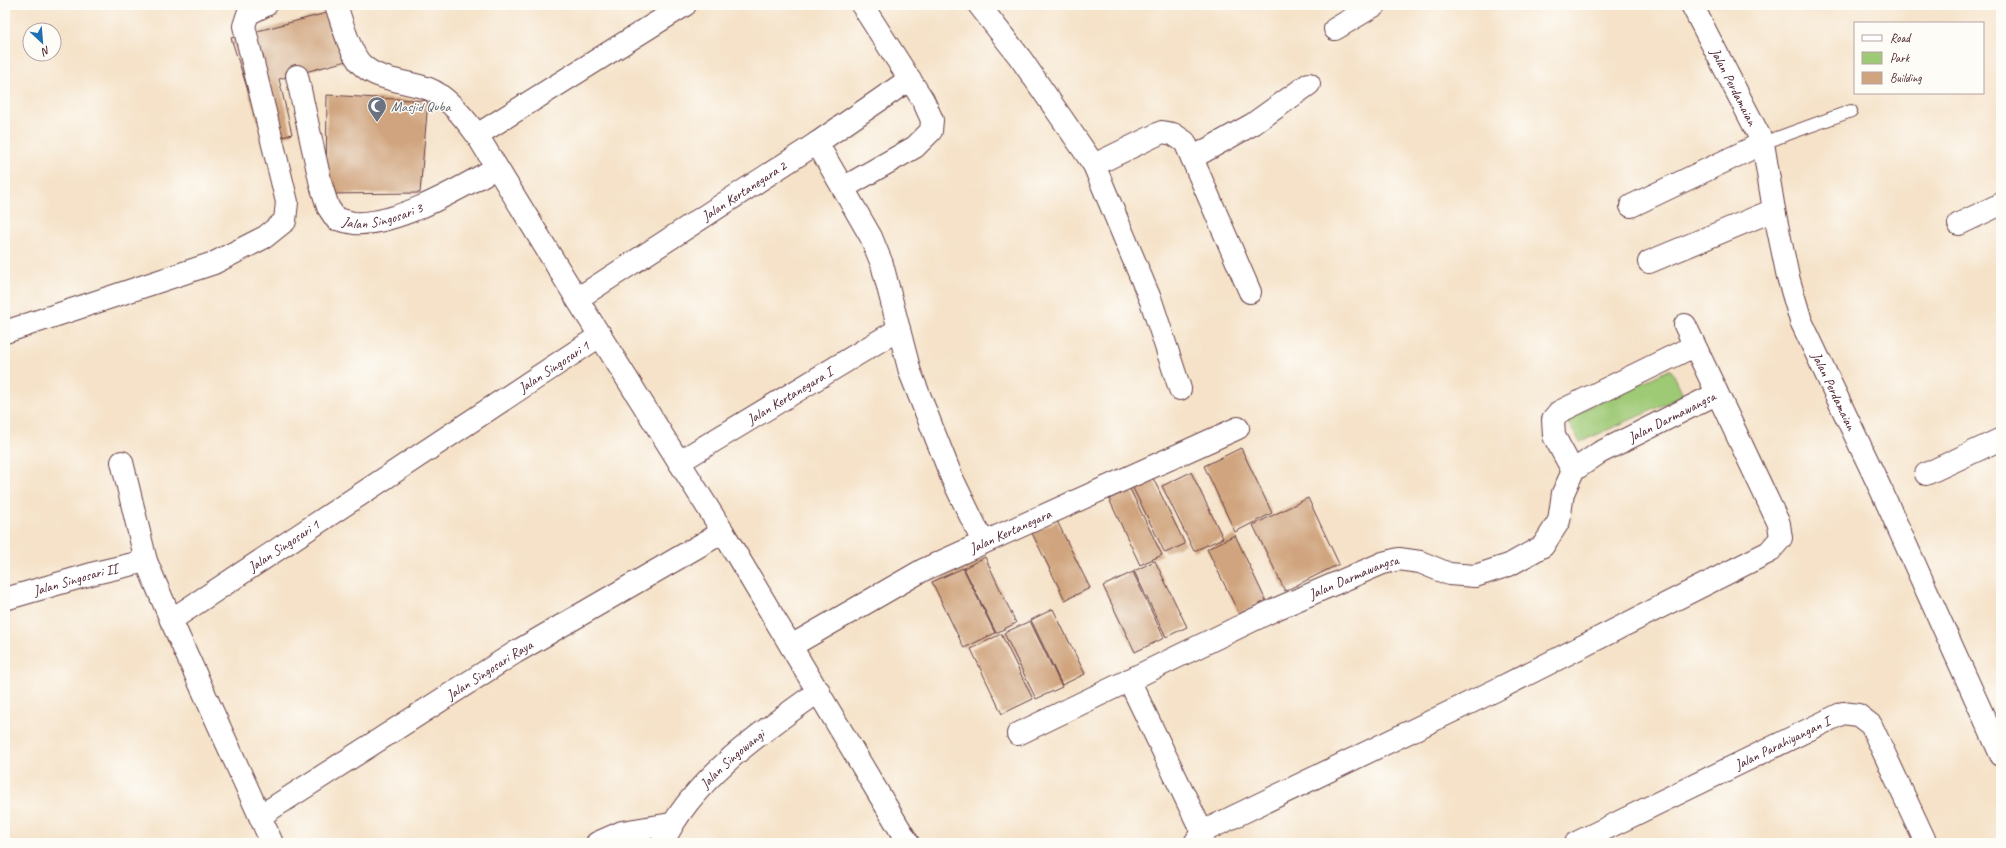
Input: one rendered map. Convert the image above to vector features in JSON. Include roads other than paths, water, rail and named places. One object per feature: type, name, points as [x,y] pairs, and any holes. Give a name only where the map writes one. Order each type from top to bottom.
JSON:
[{"type":"street","points":[[5,332],[214,264],[265,237],[285,221],[286,202],[244,26],[248,14],[266,5]]},
{"type":"street","points":[[336,5],[360,64],[369,71],[431,90],[459,111],[478,135],[496,168],[723,532],[819,691],[908,843]]},
{"type":"street","points":[[478,135],[685,5]]},
{"type":"street","points":[[843,188],[915,147],[931,131],[932,120],[923,100],[862,5]]},
{"type":"street","points":[[979,5],[1021,59],[1094,165],[1151,301],[1180,389]]},
{"type":"street","points":[[1335,29],[1375,5]]},
{"type":"street","points":[[1677,5],[1695,12]]},
{"type":"street","name":"Jalan Perdamaian","points":[[1695,12],[1763,143],[1774,210],[1788,277],[1801,321],[1882,492],[2001,755]]},
{"type":"street","name":"Jalan Singosari 3","points":[[297,76],[321,185],[328,207],[336,219],[355,223],[380,220],[408,213],[496,168]]},
{"type":"street","name":"Jalan Kertanegara 2","points":[[577,299],[817,143],[910,79]]},
{"type":"street","points":[[1192,158],[1253,124],[1309,84]]},
{"type":"street","points":[[1094,165],[1162,132],[1173,134],[1185,142],[1250,292]]},
{"type":"street","points":[[817,143],[871,237],[882,264],[910,372],[952,478],[983,542]]},
{"type":"street","points":[[1631,206],[1763,143]]},
{"type":"street","points":[[1959,224],[2001,204]]},
{"type":"street","points":[[1649,262],[1774,210]]},
{"type":"street","points":[[1685,325],[1716,394]]},
{"type":"street","name":"Jalan Kertanegara I","points":[[679,462],[899,329]]},
{"type":"street","name":"Jalan Singosari 1","points":[[171,620],[601,335]]},
{"type":"street","points":[[1574,471],[1554,436],[1553,419],[1559,412],[1694,346]]},
{"type":"street","name":"Jalan Darmawangsa","points":[[1716,394],[1780,524],[1781,538],[1769,552],[1494,691],[1199,837],[1129,680],[1276,609],[1383,563],[1399,559],[1420,562],[1449,574],[1475,576],[1509,564],[1543,546],[1559,521],[1563,493],[1574,471],[1599,453],[1716,394]]},
{"type":"street","name":"Jalan Kertanegara","points":[[791,646],[923,570],[1238,428]]},
{"type":"street","points":[[1926,474],[2001,439]]},
{"type":"street","points":[[122,462],[146,561],[171,620],[272,843]]},
{"type":"street","name":"Jalan Singosari Raya","points":[[260,816],[516,652],[723,532]]},
{"type":"street","name":"Jalan Singosari II","points":[[5,599],[146,561]]},
{"type":"street","points":[[1018,734],[1129,680]]},
{"type":"street","name":"Jalan Singowangi","points":[[667,833],[706,782],[747,744],[819,691]]},
{"type":"street","name":"Jalan Parahiyangan I","points":[[1576,843],[1843,713],[1858,715],[1870,725],[1926,843]]},
{"type":"street","points":[[597,843],[622,832],[667,833]]},
{"type":"lane","points":[[1763,143],[1851,111]]},
{"type":"place","name":"Masjid Quba","points":[[377,123]]}]
